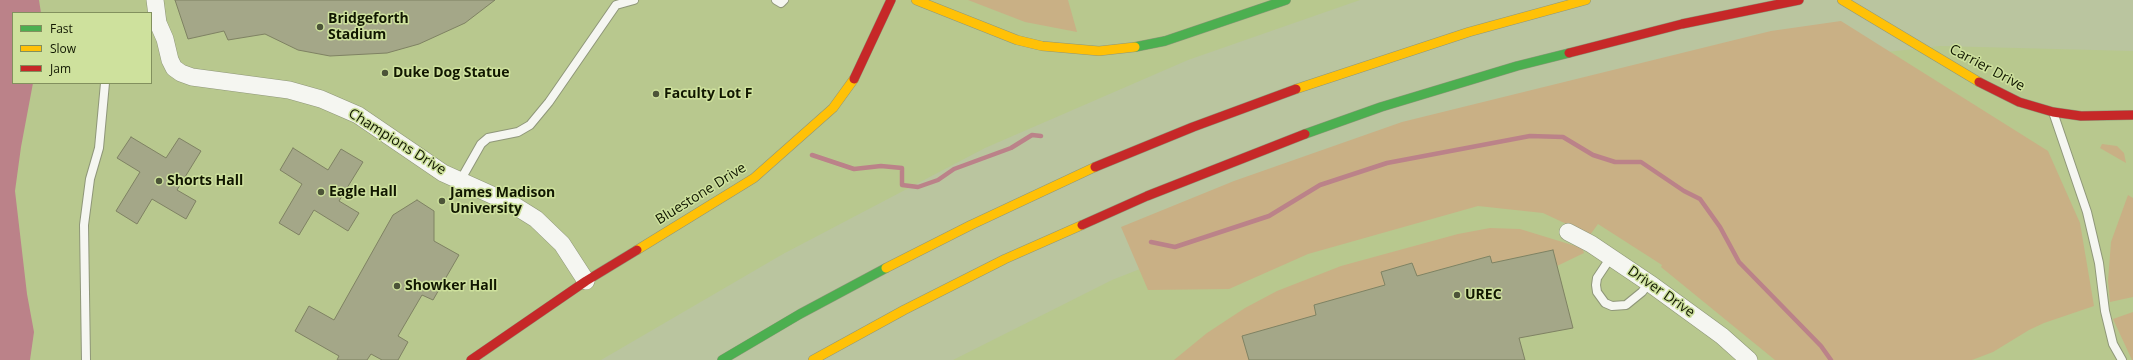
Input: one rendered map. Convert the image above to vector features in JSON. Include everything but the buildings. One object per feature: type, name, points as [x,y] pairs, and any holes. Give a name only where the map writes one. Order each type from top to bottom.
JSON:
[{"type":"main road","name":"Bluestone Drive","points":[[471,360],[586,281],[754,178],[833,108],[845,94],[856,76],[891,0]]},
{"type":"main road","points":[[916,0],[1017,40],[1042,46],[1099,51],[1131,48],[1165,41],[1286,0]]},
{"type":"main road","points":[[722,360],[800,314],[882,270],[1097,166],[1193,127],[1332,76],[1469,32],[1586,0]]},
{"type":"main road","points":[[813,360],[904,310],[1005,259],[1115,210],[1267,148],[1382,107],[1517,66],[1682,24],[1799,0]]},
{"type":"main road","name":"Carrier Drive","points":[[1842,0],[1989,88],[2019,102],[2053,112],[2097,117],[2133,115]]},
{"type":"street","name":"Champions Drive","points":[[155,0],[154,23],[165,39],[170,60],[174,68],[181,73],[192,77],[277,87],[321,99],[370,122],[432,166],[460,181],[512,204],[536,219],[562,244],[586,281]]},
{"type":"street","name":"Driver Drive","points":[[1568,232],[1591,244],[1649,283],[1722,336],[1749,360]]},
{"type":"lane","points":[[460,181],[481,144],[488,138],[518,132],[530,125],[549,102],[616,5],[634,0]]},
{"type":"lane","points":[[776,0],[781,4],[784,0]]},
{"type":"lane","points":[[86,360],[84,225],[90,179],[99,148],[105,84]]},
{"type":"lane","points":[[2053,112],[2087,212],[2099,263],[2105,311],[2114,344],[2122,360]]},
{"type":"lane","points":[[1611,257],[1597,278],[1596,285],[1600,298],[1606,303],[1619,307],[1626,305],[1642,292],[1649,283]]},
{"type":"shaded area","name":"James Madison University","points":[[0,0],[1360,0],[1188,60],[985,148],[783,254],[601,360],[0,360]]},
{"type":"shaded area","points":[[0,0],[39,0],[41,12],[12,12],[12,84],[33,84],[21,147],[15,191],[27,294],[34,332],[30,360],[0,360]]},
{"type":"shaded area","points":[[968,0],[1068,0],[1077,32],[1025,22]]},
{"type":"shaded area","points":[[1841,21],[2048,151],[2080,223],[2094,306],[2044,323],[2029,330],[1993,352],[1972,360],[1775,360],[1661,267],[1662,265],[1598,224],[1590,235],[1543,213],[1478,206],[1308,254],[1229,289],[1148,290],[1121,227],[1234,181],[1402,122],[1771,31]]},
{"type":"shaded area","points":[[1940,46],[2133,51],[2133,360],[953,360],[1112,280],[1323,197],[1869,54]]},
{"type":"shaded area","points":[[2102,144],[2117,146],[2124,153],[2126,163],[2100,148]]},
{"type":"shaded area","points":[[2128,195],[2133,198],[2133,297],[2110,302],[2108,281],[2111,242]]},
{"type":"shaded area","points":[[1490,228],[1520,229],[1582,248],[1584,253],[1557,266],[1553,250],[1496,262],[1493,270],[1489,256],[1417,276],[1412,263],[1381,272],[1385,285],[1314,305],[1316,315],[1249,360],[1174,360],[1207,333],[1245,308],[1277,291],[1341,266],[1458,234]]},
{"type":"shaded area","points":[[2133,312],[2133,360],[2132,360],[2113,319]]},
{"type":"waterway","points":[[812,155],[854,169],[881,166],[902,168],[902,185],[918,187],[938,180],[954,169],[1011,148],[1032,135],[1041,136]]},
{"type":"waterway","points":[[1151,242],[1175,247],[1269,216],[1320,185],[1387,163],[1530,136],[1563,137],[1593,155],[1615,162],[1641,162],[1684,191],[1700,199],[1720,227],[1739,262],[1821,346],[1831,360]]},
{"type":"traffic: fast","points":[[1135,47],[1165,41],[1286,0]]},
{"type":"traffic: fast","points":[[1305,134],[1381,107],[1517,66],[1569,53]]},
{"type":"traffic: fast","points":[[722,360],[800,314],[886,268]]},
{"type":"traffic: slow","points":[[916,0],[1017,40],[1042,46],[1099,51],[1135,47]]},
{"type":"traffic: slow","points":[[1296,89],[1469,32],[1586,0]]},
{"type":"traffic: slow","points":[[1842,0],[1979,82]]},
{"type":"traffic: slow","points":[[637,250],[754,178],[833,108],[854,79]]},
{"type":"traffic: slow","points":[[886,268],[971,225],[1095,167]]},
{"type":"traffic: slow","points":[[813,360],[904,310],[1005,259],[1082,225]]},
{"type":"traffic: jam","points":[[854,79],[891,0]]},
{"type":"traffic: jam","points":[[1569,53],[1682,24],[1799,0]]},
{"type":"traffic: jam","points":[[1979,82],[2019,102],[2053,112],[2081,116],[2133,115]]},
{"type":"traffic: jam","points":[[1095,167],[1193,127],[1296,89]]},
{"type":"traffic: jam","points":[[1082,225],[1147,196],[1305,134]]},
{"type":"traffic: jam","points":[[471,360],[586,281],[637,250]]},
{"type":"place","name":"Bridgeforth Stadium","points":[[320,27]]},
{"type":"place","name":"Duke Dog Statue","points":[[385,73]]},
{"type":"place","name":"Faculty Lot F","points":[[656,94]]},
{"type":"place","name":"Shorts Hall","points":[[159,181]]},
{"type":"place","name":"Eagle Hall","points":[[321,192]]},
{"type":"place","name":"James Madison University","points":[[442,201]]},
{"type":"place","name":"Showker Hall","points":[[397,286]]},
{"type":"place","name":"UREC","points":[[1457,295]]}]
